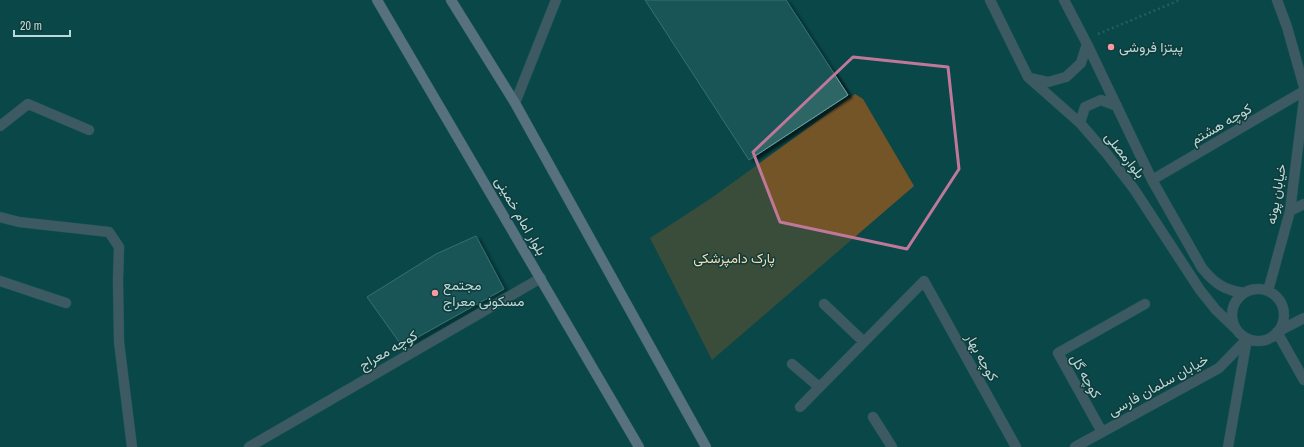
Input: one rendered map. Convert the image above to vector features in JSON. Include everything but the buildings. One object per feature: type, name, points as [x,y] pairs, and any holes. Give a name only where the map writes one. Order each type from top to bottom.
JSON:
[{"type":"main road","name":"بلوار امام خمینی","points":[[378,0],[639,447]]},
{"type":"main road","points":[[451,0],[515,103],[706,447]]},
{"type":"street","points":[[515,103],[556,0]]},
{"type":"street","name":"بلوارمصلی","points":[[990,0],[1028,77],[1080,123],[1107,154],[1134,189],[1200,290],[1216,310],[1237,330]]},
{"type":"street","name":"بلوارمصلی","points":[[1064,0],[1152,180],[1202,268],[1209,277],[1230,291],[1244,293]]},
{"type":"street","points":[[1277,0],[1287,28],[1304,87]]},
{"type":"street","points":[[1028,77],[1048,82],[1066,77],[1081,63],[1085,41]]},
{"type":"street","name":"کوچه هشتم","points":[[1152,180],[1304,91]]},
{"type":"street","name":"خیابان پونه","points":[[1268,291],[1290,211],[1304,99]]},
{"type":"street","points":[[1080,123],[1085,107],[1101,100],[1117,106]]},
{"type":"street","points":[[0,126],[28,104],[89,130]]},
{"type":"street","points":[[1290,211],[1304,204]]},
{"type":"street","points":[[0,217],[19,222],[109,232],[119,246],[119,342],[132,447]]},
{"type":"street","name":"کوچه معراج","points":[[249,447],[541,278]]},
{"type":"street","name":"کوچه بهار","points":[[864,342],[924,281],[1016,447]]},
{"type":"street","points":[[0,282],[66,303]]},
{"type":"street","points":[[1277,332],[1281,327],[1283,320],[1282,306],[1279,300],[1268,291],[1256,289],[1244,293],[1235,304],[1232,310],[1232,317],[1237,330],[1247,339],[1265,340],[1304,318]]},
{"type":"street","points":[[800,407],[864,342],[824,304]]},
{"type":"street","name":"کوچه گل","points":[[1102,432],[1058,353],[1145,304]]},
{"type":"street","points":[[1277,332],[1304,380]]},
{"type":"street","points":[[1228,447],[1247,339]]},
{"type":"street","name":"خیابان سلمان فارسی","points":[[1080,446],[1102,432],[1219,368],[1247,339]]},
{"type":"street","points":[[792,364],[819,388]]},
{"type":"street","points":[[874,417],[892,447]]},
{"type":"path","points":[[1085,41],[1180,0]]},
{"type":"highlighted area","points":[[853,57],[948,67],[959,169],[907,249],[780,222],[753,152]]},
{"type":"green space","name":"پارک دامپزشکی","points":[[855,94],[863,99],[914,186],[712,360],[650,238],[710,199]]},
{"type":"place","name":"پیتزا فروشی","points":[[1111,47]]},
{"type":"place","name":"مجتمع مسکونی معراج","points":[[435,293]]}]
